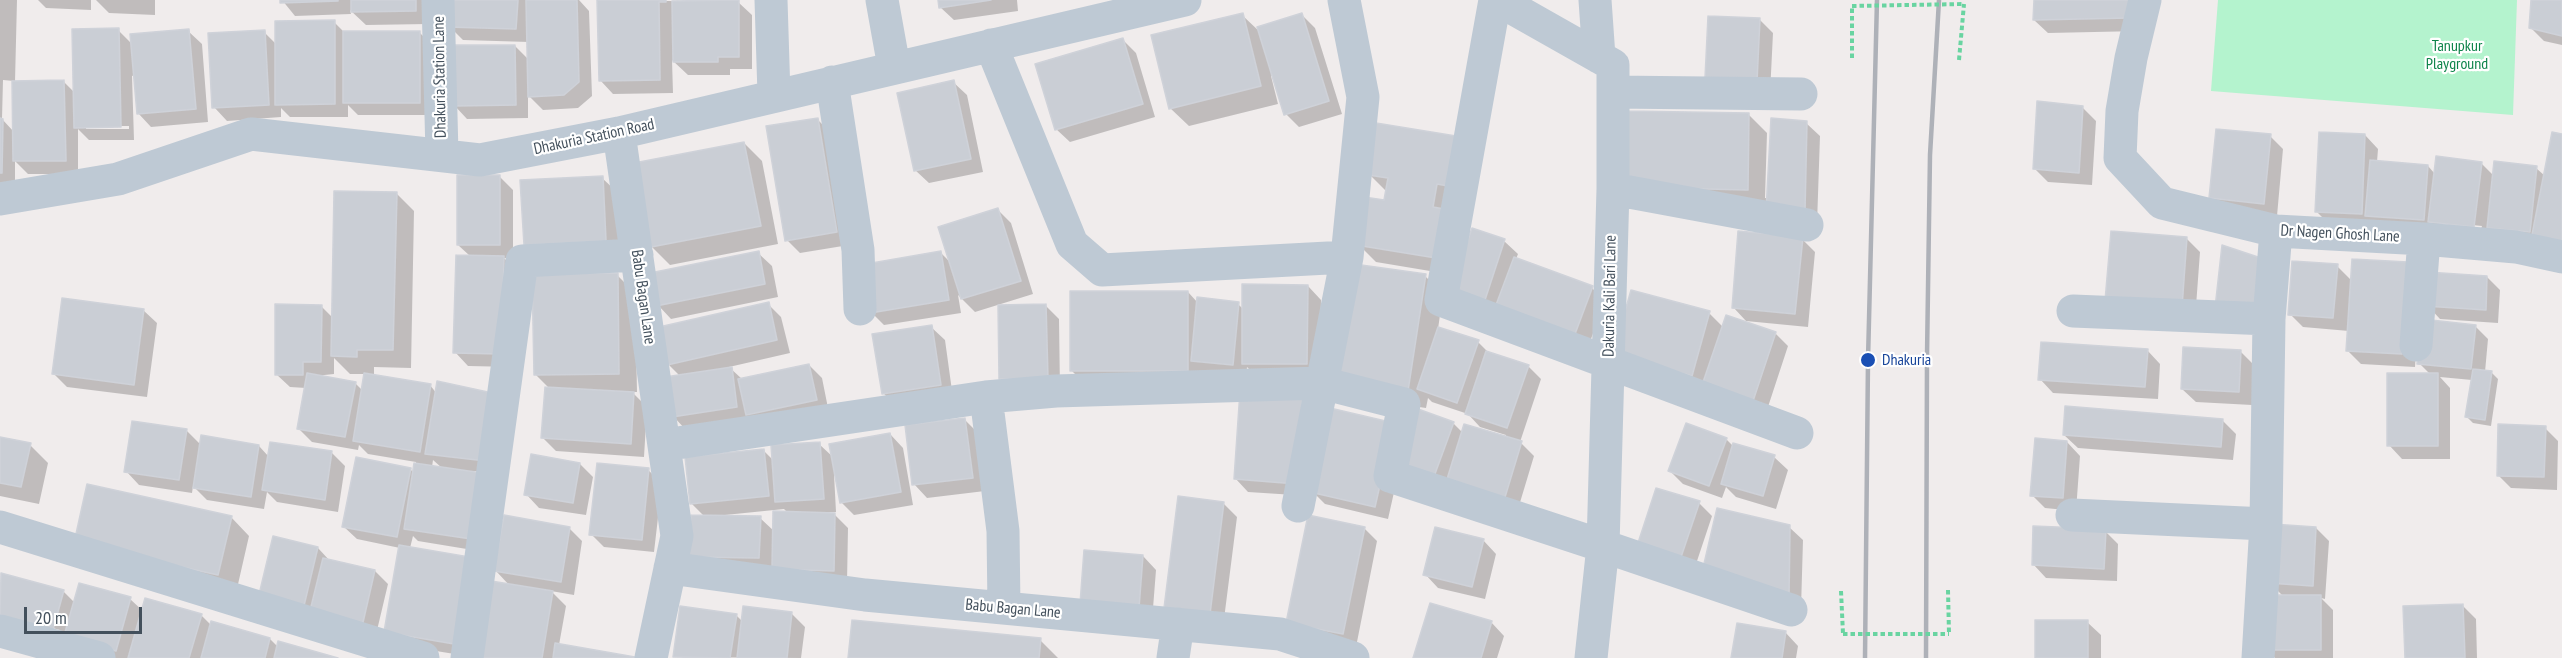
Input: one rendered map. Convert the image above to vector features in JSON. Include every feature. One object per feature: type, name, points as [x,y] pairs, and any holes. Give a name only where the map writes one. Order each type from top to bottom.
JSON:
[{"type":"street","name":"Dhakuria Station Lane","points":[[438,0],[442,154]]},
{"type":"street","points":[[771,0],[774,95]]},
{"type":"street","points":[[882,0],[894,67]]},
{"type":"street","name":"Dhakuria Station Road","points":[[0,199],[118,179],[251,134],[480,159],[620,133],[1185,0]]},
{"type":"street","points":[[1298,506],[1347,256],[1363,98],[1344,0]]},
{"type":"street","points":[[1497,0],[1442,300],[1797,433]]},
{"type":"street","name":"Dakuria Kali Bari Lane","points":[[1497,0],[1613,65],[1613,189],[1604,546],[1591,658]]},
{"type":"street","points":[[1595,0],[1599,57]]},
{"type":"street","name":"Dr Nagen Ghosh Lane","points":[[2145,0],[2131,58],[2122,111],[2120,158],[2162,203],[2276,231],[2424,239],[2516,247],[2562,257]]},
{"type":"street","points":[[991,45],[1072,244],[1102,270],[1347,256]]},
{"type":"street","points":[[832,82],[858,250],[860,309]]},
{"type":"street","points":[[1613,92],[1801,94]]},
{"type":"street","name":"Babu Bagan Lane","points":[[620,133],[677,536],[651,658]]},
{"type":"street","points":[[1613,189],[1807,225]]},
{"type":"street","points":[[2258,658],[2266,524],[2269,319],[2276,231]]},
{"type":"street","points":[[2416,345],[2424,239]]},
{"type":"street","points":[[467,658],[522,261],[637,255]]},
{"type":"street","points":[[2073,311],[2269,319]]},
{"type":"street","points":[[664,445],[986,397],[1056,391],[1322,383],[1404,404],[1390,476],[1791,610]]},
{"type":"street","points":[[986,397],[1003,531],[1004,608]]},
{"type":"street","points":[[2072,515],[2266,524]]},
{"type":"street","points":[[0,527],[423,658]]},
{"type":"street","name":"Babu Bagan Lane","points":[[670,567],[865,595],[1280,634],[1353,658]]},
{"type":"street","points":[[1173,658],[1178,624]]},
{"type":"street","points":[[0,631],[35,650],[99,658]]},
{"type":"path","points":[[1852,58],[1852,6],[1964,4],[1959,60]]},
{"type":"path","points":[[1841,591],[1843,634],[1949,634],[1948,590]]},
{"type":"green space","name":"Tanupkur Playground","points":[[2218,0],[2517,0],[2513,115],[2211,91]]},
{"type":"building","points":[[280,0],[338,0],[338,1],[280,3]]},
{"type":"building","points":[[351,0],[416,0],[416,11],[351,12]]},
{"type":"building","points":[[449,0],[518,0],[516,29],[448,27]]},
{"type":"building","points":[[526,0],[577,0],[579,82],[564,95],[528,97]]},
{"type":"building","points":[[597,0],[666,0],[666,2],[659,2],[660,80],[599,81]]},
{"type":"building","points":[[739,0],[739,57],[718,57],[718,62],[673,62],[672,1]]},
{"type":"building","points":[[938,0],[991,0],[939,8]]},
{"type":"building","points":[[2034,0],[2129,0],[2129,18],[2033,20]]},
{"type":"building","points":[[2531,0],[2562,0],[2562,36],[2529,28]]},
{"type":"building","points":[[1243,13],[1261,86],[1169,109],[1151,35]]},
{"type":"building","points":[[1302,13],[1329,101],[1284,115],[1257,27]]},
{"type":"building","points":[[1708,16],[1760,18],[1757,81],[1705,78]]},
{"type":"building","points":[[335,20],[335,104],[275,105],[275,21]]},
{"type":"building","points":[[119,28],[121,127],[74,128],[72,29]]},
{"type":"building","points":[[189,29],[196,109],[137,114],[130,34]]},
{"type":"building","points":[[265,30],[269,105],[212,108],[208,33]]},
{"type":"building","points":[[343,31],[420,31],[420,103],[343,103]]},
{"type":"building","points":[[1123,38],[1143,104],[1055,130],[1035,64]]},
{"type":"building","points":[[452,45],[515,45],[516,105],[453,106]]},
{"type":"building","points":[[64,80],[66,161],[13,161],[12,81]]},
{"type":"building","points":[[954,80],[971,159],[914,171],[897,93]]},
{"type":"building","points":[[2037,101],[2083,106],[2079,173],[2033,169]]},
{"type":"building","points":[[1628,111],[1749,113],[1748,190],[1626,187]]},
{"type":"building","points":[[0,118],[3,119],[2,173],[0,173]]},
{"type":"building","points":[[818,118],[837,232],[785,241],[766,126]]},
{"type":"building","points":[[1771,118],[1807,121],[1805,211],[1766,211]]},
{"type":"building","points":[[1376,123],[1456,136],[1448,186],[1437,184],[1433,207],[1444,209],[1436,258],[1356,245],[1364,197],[1384,200],[1388,178],[1368,175]]},
{"type":"building","points":[[2216,129],[2271,134],[2264,204],[2209,198]]},
{"type":"building","points":[[2319,132],[2365,134],[2362,214],[2315,212]]},
{"type":"building","points":[[2552,132],[2562,134],[2562,246],[2531,240]]},
{"type":"building","points":[[744,142],[761,226],[651,247],[634,163]]},
{"type":"building","points":[[2436,156],[2482,162],[2474,227],[2428,222]]},
{"type":"building","points":[[2370,160],[2428,165],[2424,220],[2365,216]]},
{"type":"building","points":[[2494,161],[2537,166],[2530,232],[2487,228]]},
{"type":"building","points":[[457,175],[500,175],[500,245],[457,245]]},
{"type":"building","points":[[603,176],[606,241],[524,245],[520,180]]},
{"type":"building","points":[[334,191],[397,192],[393,350],[357,350],[357,357],[331,356]]},
{"type":"building","points":[[998,208],[1021,281],[961,299],[938,227]]},
{"type":"building","points":[[1472,228],[1505,239],[1483,306],[1449,295]]},
{"type":"building","points":[[1738,231],[1803,237],[1795,314],[1732,308]]},
{"type":"building","points":[[2111,231],[2187,237],[2182,307],[2105,301]]},
{"type":"building","points":[[2222,245],[2267,260],[2263,311],[2215,308]]},
{"type":"building","points":[[759,251],[765,284],[656,306],[650,273]]},
{"type":"building","points":[[941,251],[949,300],[870,313],[866,264]]},
{"type":"building","points":[[456,255],[504,256],[502,354],[453,353]]},
{"type":"building","points":[[1514,257],[1593,286],[1575,334],[1496,305]]},
{"type":"building","points":[[2352,259],[2408,262],[2402,354],[2346,351]]},
{"type":"building","points":[[2292,261],[2338,264],[2333,318],[2288,315]]},
{"type":"building","points":[[1354,264],[1426,274],[1408,391],[1337,380]]},
{"type":"building","points":[[2427,272],[2487,276],[2486,310],[2425,306]]},
{"type":"building","points":[[618,273],[619,374],[534,375],[532,274]]},
{"type":"building","points":[[1242,284],[1308,285],[1307,364],[1242,364]]},
{"type":"building","points":[[1631,290],[1710,311],[1692,376],[1613,354]]},
{"type":"building","points":[[1070,291],[1188,291],[1188,371],[1070,371]]},
{"type":"building","points":[[1197,297],[1239,302],[1233,365],[1191,361]]},
{"type":"building","points":[[62,298],[144,309],[134,385],[52,374]]},
{"type":"building","points":[[769,302],[777,340],[667,365],[659,327]]},
{"type":"building","points":[[275,304],[322,305],[321,362],[303,362],[303,375],[275,375]]},
{"type":"building","points":[[1046,304],[1048,379],[999,379],[998,305]]},
{"type":"building","points":[[1726,315],[1776,332],[1751,407],[1700,391]]},
{"type":"building","points":[[2422,319],[2476,325],[2471,369],[2417,364]]},
{"type":"building","points":[[932,325],[941,385],[882,394],[872,334]]},
{"type":"building","points":[[1438,327],[1479,340],[1457,403],[1417,389]]},
{"type":"building","points":[[2041,342],[2148,349],[2145,387],[2038,380]]},
{"type":"building","points":[[2183,347],[2241,350],[2239,392],[2181,389]]},
{"type":"building","points":[[1486,351],[1529,365],[1507,428],[1465,414]]},
{"type":"building","points":[[809,364],[817,400],[746,415],[738,379]]},
{"type":"building","points":[[732,367],[737,407],[672,417],[665,377]]},
{"type":"building","points":[[2473,369],[2492,371],[2485,420],[2465,417]]},
{"type":"building","points":[[307,373],[356,382],[345,437],[297,429]]},
{"type":"building","points":[[364,373],[431,384],[420,452],[353,441]]},
{"type":"building","points":[[2387,373],[2438,373],[2438,446],[2387,446]]},
{"type":"building","points":[[437,381],[497,394],[486,461],[425,454]]},
{"type":"building","points":[[545,387],[634,392],[631,444],[541,438]]},
{"type":"building","points":[[1240,391],[1303,395],[1297,484],[1234,479]]},
{"type":"building","points":[[2065,406],[2223,419],[2221,447],[2063,435]]},
{"type":"building","points":[[1330,408],[1394,423],[1375,507],[1310,492]]},
{"type":"building","points":[[1418,409],[1454,422],[1432,482],[1396,469]]},
{"type":"building","points":[[965,418],[973,478],[912,485],[905,425]]},
{"type":"building","points":[[132,421],[187,429],[179,480],[124,472]]},
{"type":"building","points":[[1686,423],[1727,438],[1709,486],[1668,471]]},
{"type":"building","points":[[1464,424],[1522,441],[1502,507],[1444,489]]},
{"type":"building","points":[[2498,424],[2546,426],[2544,477],[2497,476]]},
{"type":"building","points":[[890,433],[901,492],[840,503],[829,444]]},
{"type":"building","points":[[201,435],[259,445],[251,497],[193,488]]},
{"type":"building","points":[[0,437],[31,443],[21,487],[0,483]]},
{"type":"building","points":[[2035,438],[2067,441],[2063,498],[2030,496]]},
{"type":"building","points":[[270,442],[332,451],[325,500],[262,490]]},
{"type":"building","points":[[820,442],[824,499],[775,502],[771,445]]},
{"type":"building","points":[[1733,443],[1775,455],[1763,496],[1721,484]]},
{"type":"building","points":[[764,449],[769,496],[690,504],[685,457]]},
{"type":"building","points":[[531,454],[580,463],[573,503],[524,495]]},
{"type":"building","points":[[356,457],[411,468],[397,537],[342,527]]},
{"type":"building","points":[[414,463],[489,474],[478,540],[404,529]]},
{"type":"building","points":[[597,463],[649,468],[642,540],[589,535]]},
{"type":"building","points":[[87,484],[232,516],[218,575],[74,543]]},
{"type":"building","points":[[1656,488],[1700,501],[1680,560],[1637,546]]},
{"type":"building","points":[[1178,496],[1224,502],[1210,614],[1164,608]]},
{"type":"building","points":[[1717,508],[1790,525],[1789,597],[1703,568]]},
{"type":"building","points":[[773,511],[835,513],[834,571],[772,569]]},
{"type":"building","points":[[504,515],[570,527],[561,582],[494,571]]},
{"type":"building","points":[[691,515],[761,516],[759,558],[689,557]]},
{"type":"building","points":[[1308,515],[1365,527],[1343,634],[1286,623]]},
{"type":"building","points":[[2272,524],[2316,527],[2313,586],[2268,583]]},
{"type":"building","points":[[2033,526],[2106,529],[2104,569],[2032,565]]},
{"type":"building","points":[[1435,527],[1484,539],[1472,587],[1423,575]]},
{"type":"building","points":[[273,536],[318,547],[302,614],[257,603]]},
{"type":"building","points":[[399,545],[475,558],[460,645],[384,632]]},
{"type":"building","points":[[1084,550],[1143,555],[1139,608],[1080,604]]},
{"type":"building","points":[[323,558],[375,570],[361,631],[308,619]]},
{"type":"building","points":[[1,573],[64,590],[53,630],[0,615]]},
{"type":"building","points":[[491,581],[553,591],[542,658],[478,658]]},
{"type":"building","points":[[79,583],[131,597],[116,651],[64,636]]},
{"type":"building","points":[[2265,595],[2321,595],[2321,650],[2265,650]]},
{"type":"building","points":[[145,598],[202,614],[189,658],[128,658]]},
{"type":"building","points":[[1430,603],[1492,621],[1481,658],[1413,658]]},
{"type":"building","points":[[2463,604],[2465,658],[2405,658],[2403,606]]},
{"type":"building","points":[[680,606],[737,614],[730,658],[673,657]]},
{"type":"building","points":[[743,606],[792,612],[787,658],[737,658]]},
{"type":"building","points":[[852,620],[1041,638],[1039,658],[848,658]]},
{"type":"building","points":[[2035,620],[2088,620],[2088,658],[2035,658]]},
{"type":"building","points":[[211,621],[270,638],[265,658],[201,658]]},
{"type":"building","points":[[1737,623],[1786,631],[1782,658],[1731,658]]},
{"type":"building","points":[[278,641],[338,658],[274,658]]},
{"type":"building","points":[[555,643],[635,657],[635,658],[553,658]]},
{"type":"railway","points":[[1865,658],[1868,360],[1877,0]]},
{"type":"railway","points":[[1926,658],[1930,155],[1939,0]]},
{"type":"place","name":"Dhakuria","points":[[1868,360]]}]
